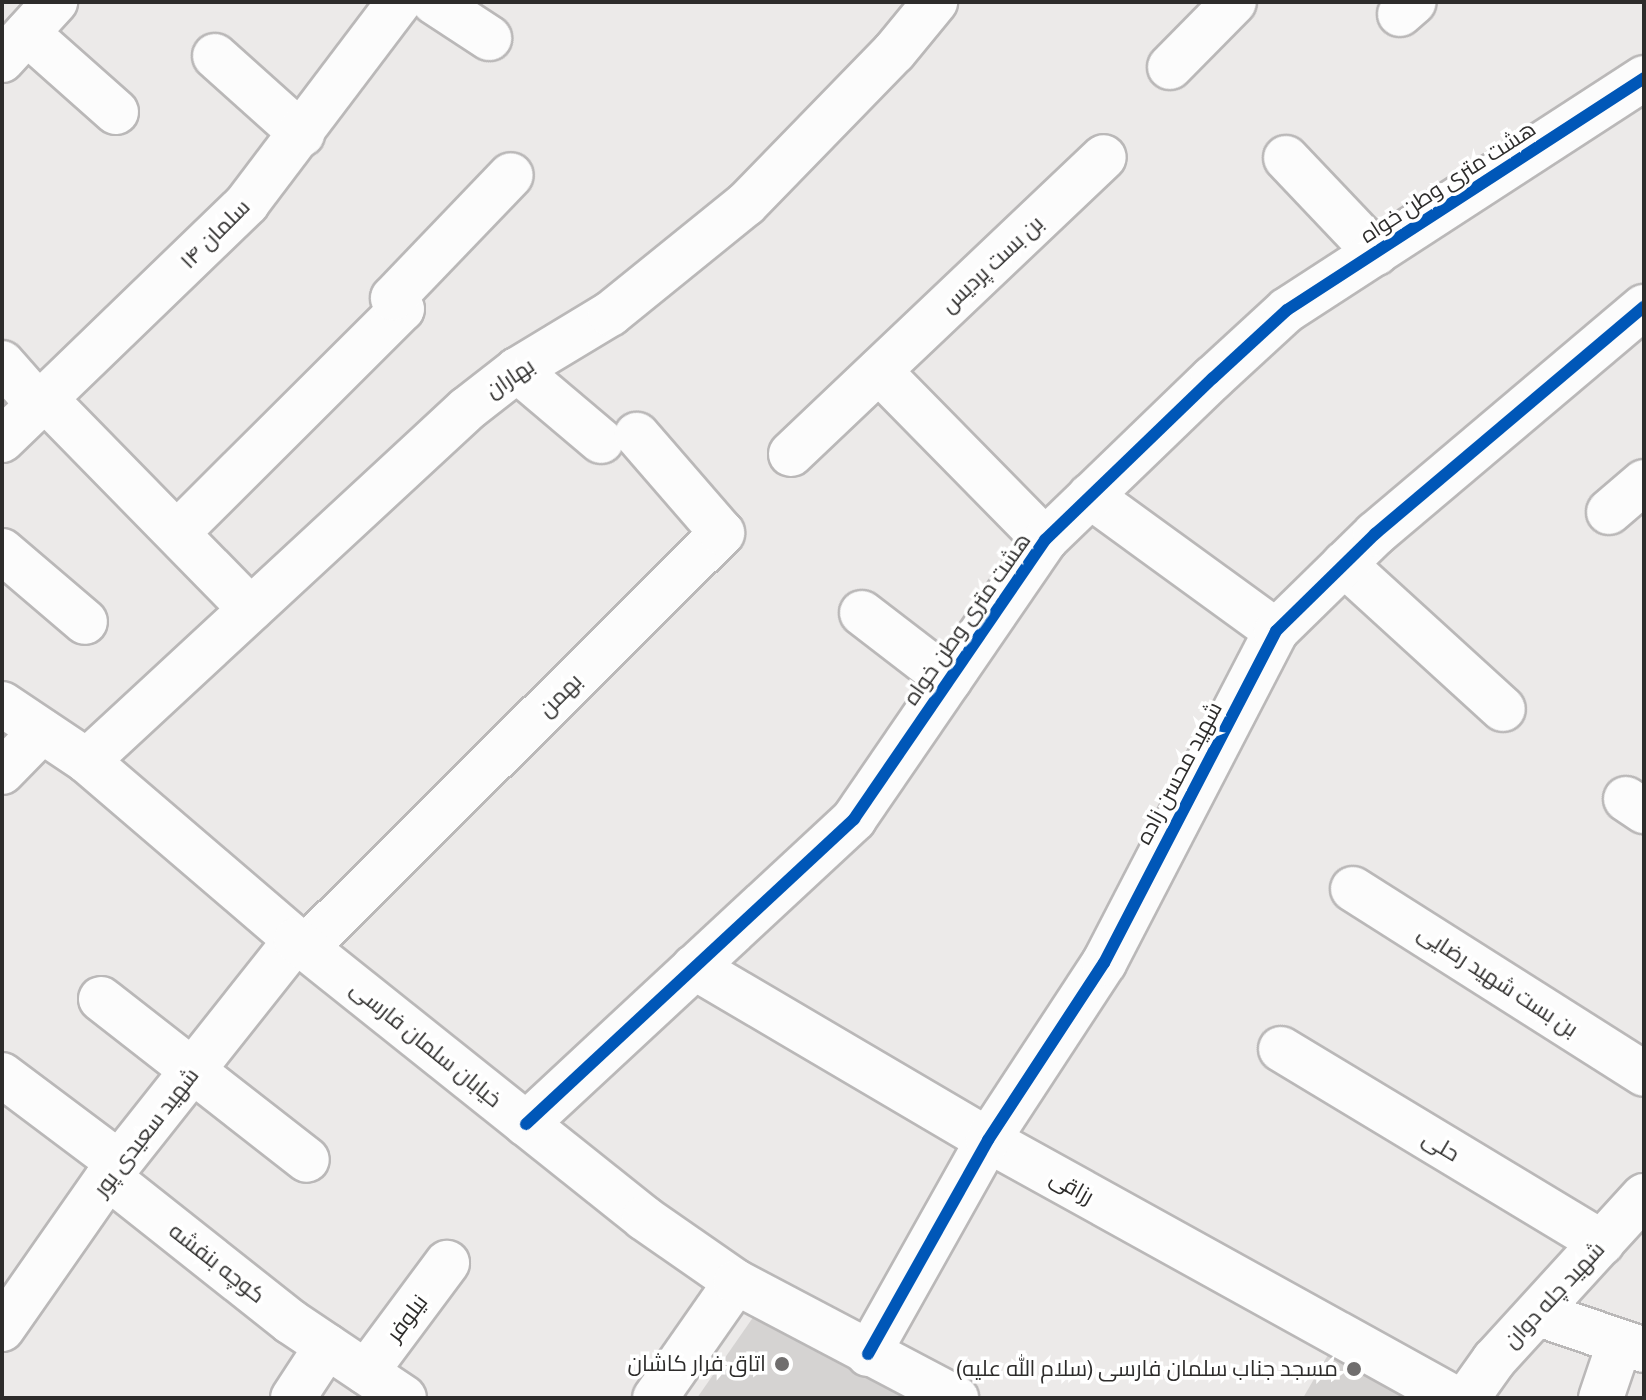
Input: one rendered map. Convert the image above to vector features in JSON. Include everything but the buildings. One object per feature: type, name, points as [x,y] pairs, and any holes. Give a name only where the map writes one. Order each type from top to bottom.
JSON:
[{"type":"street","name":"سلمان ۱۴","points":[[2,440],[247,203],[399,2]]},
{"type":"street","points":[[434,2],[489,38]]},
{"type":"street","name":"بهاران","points":[[87,761],[467,409],[517,370],[610,314],[746,204],[894,52],[935,2]]},
{"type":"street","points":[[1170,67],[1234,2]]},
{"type":"street","points":[[28,32],[116,112]]},
{"type":"street","points":[[215,56],[302,134]]},
{"type":"street","name":"هشت متری وطن خواه","points":[[526,1124],[854,819],[1045,540],[1287,310],[1644,78]]},
{"type":"street","name":"بن بست پردیس","points":[[791,454],[1104,157]]},
{"type":"street","points":[[1286,158],[1376,253]]},
{"type":"street","points":[[177,533],[402,309],[393,298],[511,175]]},
{"type":"street","name":"شهید محسن زاده","points":[[868,1354],[988,1140],[1104,963],[1276,631],[1344,564],[1480,442],[1644,307]]},
{"type":"street","points":[[2,363],[251,609]]},
{"type":"street","name":"بهمن","points":[[301,944],[722,533],[619,438],[517,370]]},
{"type":"street","points":[[879,371],[1045,540]]},
{"type":"street","points":[[1609,512],[1644,482]]},
{"type":"street","points":[[1090,496],[1276,631]]},
{"type":"street","points":[[2,551],[85,622]]},
{"type":"street","points":[[1344,564],[1503,709]]},
{"type":"street","points":[[862,613],[949,680]]},
{"type":"street","name":"خیابان سلمان فارسی","points":[[2,704],[87,761],[301,944],[644,1218],[736,1282],[956,1398]]},
{"type":"street","points":[[2,772],[42,731]]},
{"type":"street","name":"بن بست شهید رضایی","points":[[1353,889],[1644,1074]]},
{"type":"street","name":"شهید سعیدی پور","points":[[2,1329],[114,1170],[191,1073],[301,944]]},
{"type":"street","name":"رزاقی","points":[[694,967],[988,1140],[1454,1398]]},
{"type":"street","points":[[101,999],[191,1073],[307,1160]]},
{"type":"street","name":"حلی","points":[[1281,1049],[1602,1243]]},
{"type":"street","name":"کوچه بنفشه","points":[[2,1075],[327,1346],[404,1398]]},
{"type":"street","name":"شهید چله دوان","points":[[1467,1398],[1494,1360],[1644,1196]]},
{"type":"street","name":"نیلوفر","points":[[366,1372],[447,1263]]},
{"type":"street","points":[[655,1398],[736,1282]]},
{"type":"street","points":[[1539,1314],[1632,1346],[1601,1398]]},
{"type":"street","points":[[293,1398],[327,1346]]},
{"type":"cycle path","points":[[526,1124],[854,819],[1045,540],[1213,378],[1287,310],[1644,78]]},
{"type":"cycle path","points":[[868,1354],[988,1140],[1104,963],[1276,631],[1375,534],[1644,307]]},
{"type":"place","name":"اتاق فرار کاشان","points":[[782,1364]]},
{"type":"place","name":"مسجد جناب سلمان فارسی (سلام الله علیه)","points":[[1354,1369]]}]
